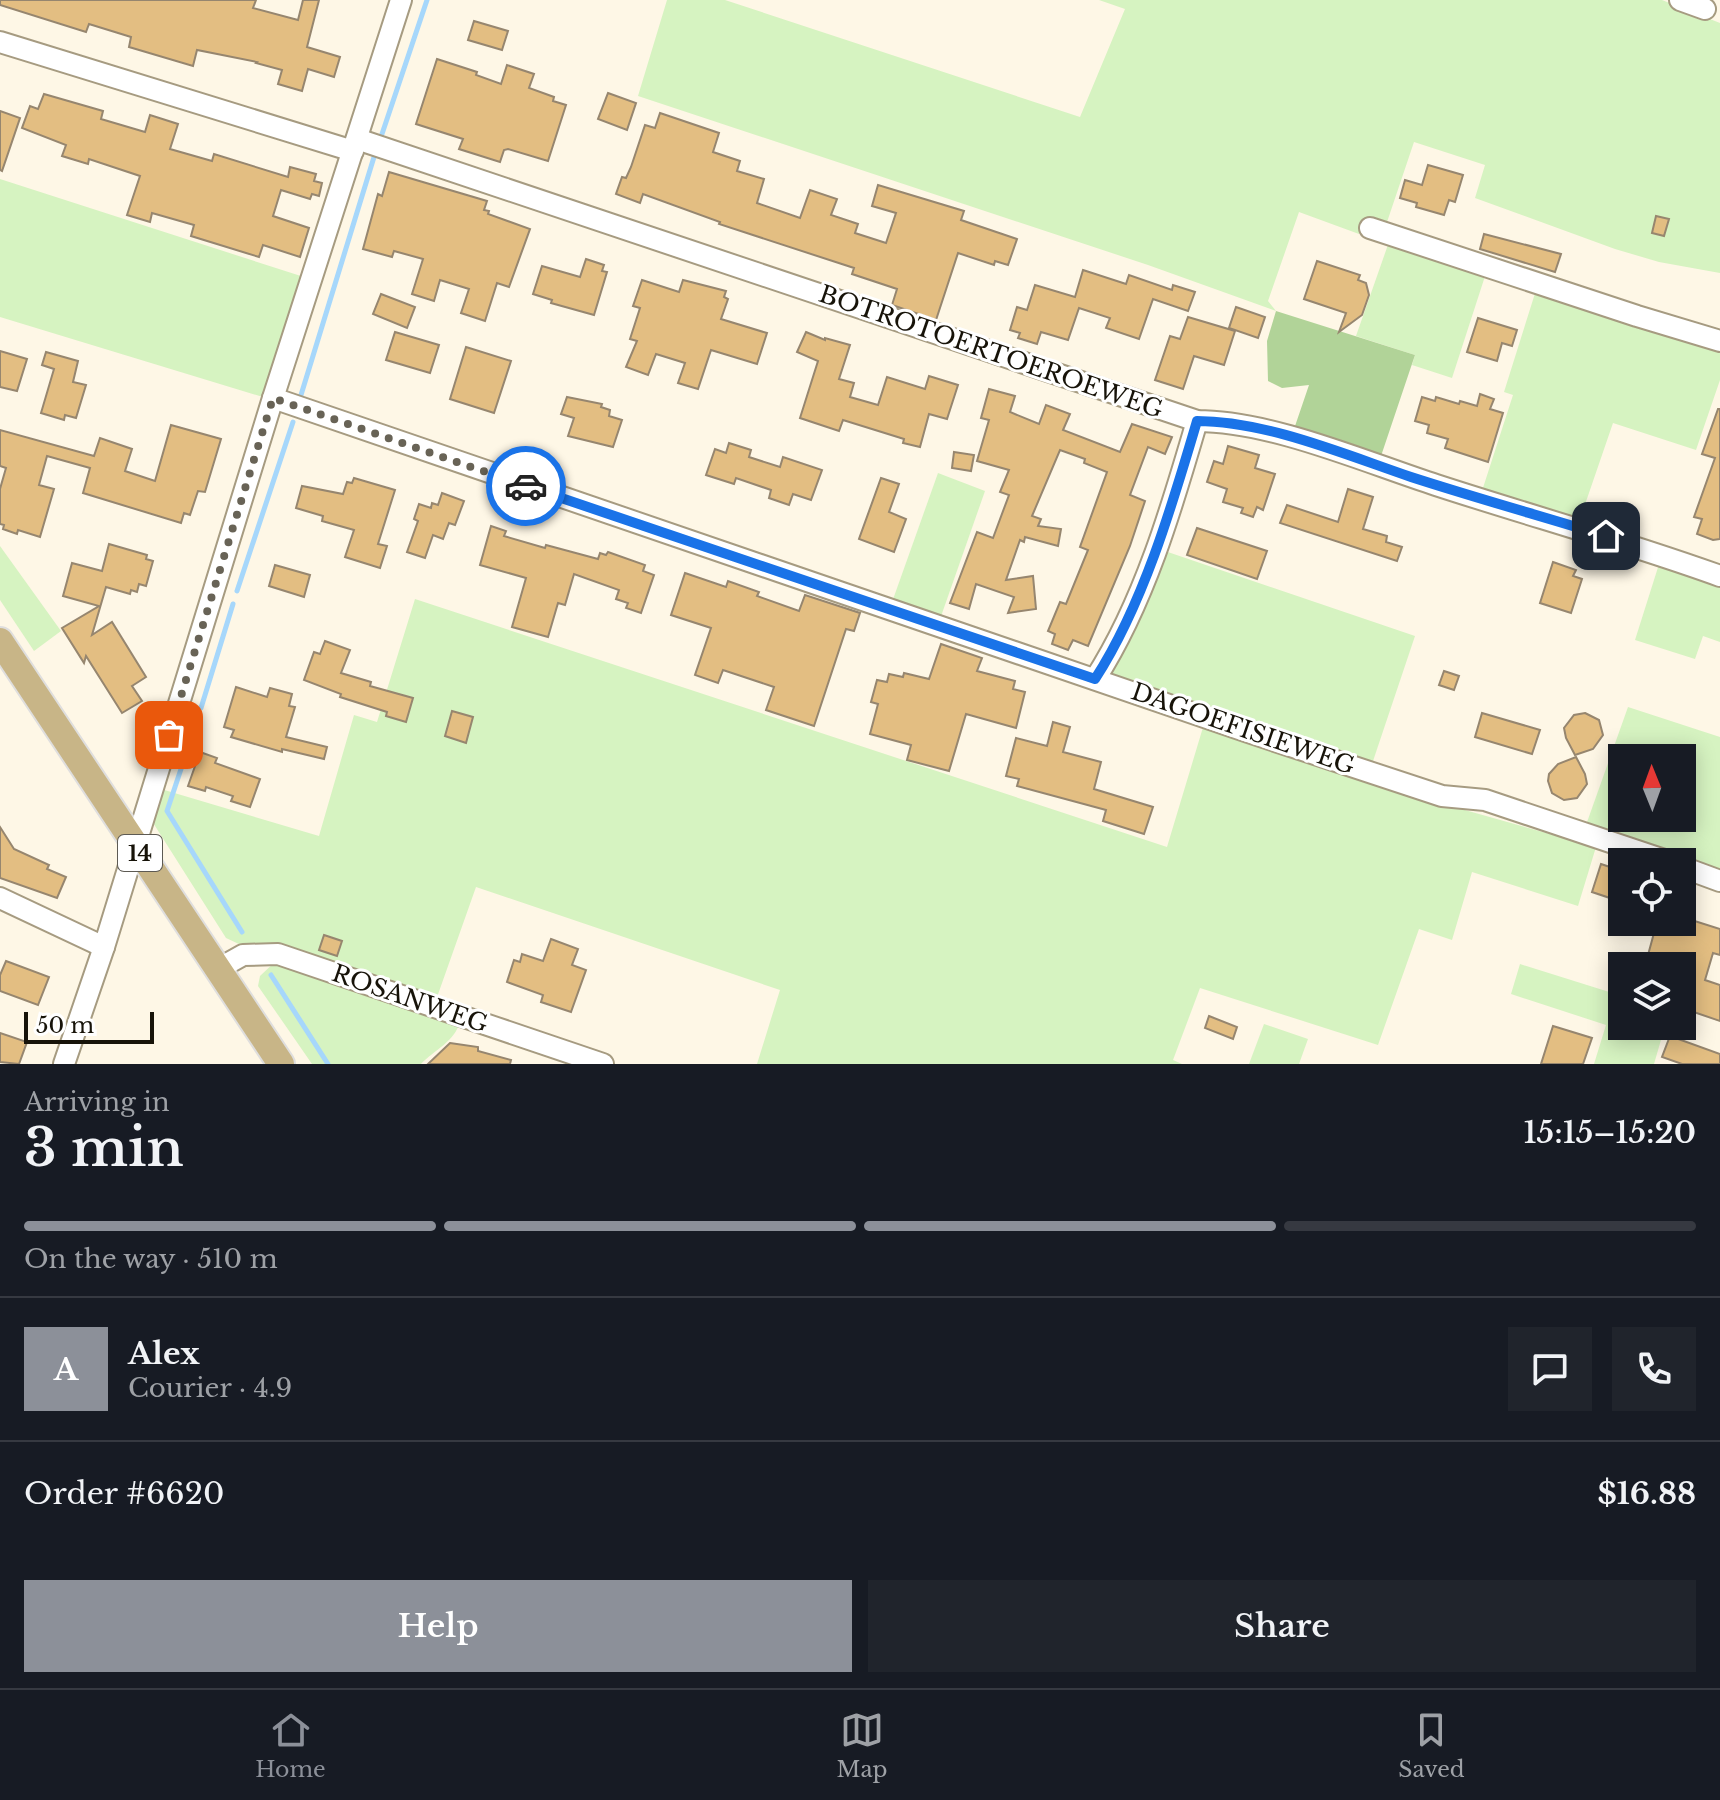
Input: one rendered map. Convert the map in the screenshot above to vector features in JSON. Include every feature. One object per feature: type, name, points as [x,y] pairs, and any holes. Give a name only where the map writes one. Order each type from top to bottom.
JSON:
[{"type":"main road","name":"14","points":[[0,641],[281,1064]]},
{"type":"street","points":[[64,1064],[136,848],[273,398],[401,0]]},
{"type":"street","points":[[1680,0],[1705,9]]},
{"type":"street","name":"BOTROTOERTOEROEWEG","points":[[0,42],[355,145],[1197,421],[1291,437],[1478,499],[1633,545],[1720,576]]},
{"type":"street","points":[[1370,228],[1720,341]]},
{"type":"street","name":"DAGOEFISIEWEG","points":[[273,398],[1442,796],[1485,800],[1628,848]]},
{"type":"street","points":[[1095,679],[1114,650],[1154,553],[1197,421]]},
{"type":"street","points":[[1696,872],[1720,881]]},
{"type":"street","points":[[0,898],[104,947]]},
{"type":"street","name":"ROSANWEG","points":[[218,969],[243,955],[278,954],[603,1064]]},
{"type":"green space","points":[[667,0],[725,0],[1080,117],[1125,9],[1099,0],[1662,0],[1720,23],[1720,273],[1659,262],[1615,249],[1475,198],[1485,165],[1414,142],[1385,228],[1363,222],[1359,234],[1299,212],[1268,301],[1276,311],[1148,265],[638,96]]},
{"type":"green space","points":[[0,179],[304,277],[266,398],[0,317]]},
{"type":"green space","points":[[1390,239],[1487,270],[1452,378],[1412,365],[1415,355],[1356,336]]},
{"type":"green space","points":[[1537,287],[1720,345],[1720,380],[1696,450],[1613,423],[1579,522],[1481,494],[1513,395],[1504,392]]},
{"type":"green space","points":[[1276,311],[1415,355],[1380,459],[1293,432],[1309,385],[1282,388],[1268,381],[1267,341]]},
{"type":"green space","points":[[938,473],[985,491],[939,622],[891,605]]},
{"type":"green space","points":[[0,546],[61,631],[34,651],[0,600]]},
{"type":"green space","points":[[1159,549],[1415,636],[1371,767],[1108,674]]},
{"type":"green space","points":[[1660,561],[1720,582],[1720,642],[1703,636],[1695,659],[1635,640]]},
{"type":"green space","points":[[415,599],[1167,847],[1204,724],[1440,803],[1596,847],[1578,906],[1472,872],[1452,940],[1419,929],[1378,1045],[1200,988],[1173,1060],[1182,1064],[757,1064],[780,990],[476,887],[436,1000],[266,944],[241,945],[226,938],[150,818],[161,789],[319,836],[354,715],[377,722]]},
{"type":"green space","points":[[1628,707],[1720,737],[1720,871],[1696,863],[1696,848],[1653,848],[1586,825],[1608,763],[1608,832],[1696,832],[1696,744],[1615,744]]},
{"type":"green space","points":[[277,960],[459,1022],[457,1028],[449,1040],[421,1064],[312,1064],[258,986],[260,976]]},
{"type":"green space","points":[[1520,964],[1608,992],[1608,1040],[1661,1040],[1654,1064],[1594,1064],[1606,1025],[1511,994]]},
{"type":"green space","points":[[1264,1024],[1308,1039],[1299,1064],[1249,1064]]},
{"type":"building","points":[[0,0],[256,0],[253,8],[298,20],[303,0],[319,0],[307,47],[340,57],[334,77],[308,69],[302,91],[278,84],[282,70],[257,62],[197,50],[193,66],[129,47],[131,37],[89,24],[86,32],[0,5]]},
{"type":"building","points":[[474,21],[508,31],[502,50],[468,40]]},
{"type":"building","points":[[437,59],[477,72],[476,75],[501,84],[507,65],[534,74],[529,88],[566,105],[548,161],[508,149],[504,150],[500,162],[459,149],[463,139],[416,124]]},
{"type":"building","points":[[608,93],[636,103],[627,130],[598,119]]},
{"type":"building","points":[[44,94],[103,111],[101,119],[145,132],[150,115],[178,124],[170,149],[212,161],[214,154],[288,177],[290,167],[316,174],[314,181],[322,183],[319,196],[312,194],[310,199],[281,190],[273,216],[309,228],[300,257],[263,245],[259,257],[191,236],[194,225],[152,213],[150,222],[127,215],[140,176],[89,159],[88,164],[62,156],[66,145],[22,128],[30,106],[38,109]]},
{"type":"building","points":[[0,111],[20,118],[2,171],[0,170]]},
{"type":"building","points":[[660,113],[719,133],[713,152],[740,161],[737,171],[764,179],[757,203],[800,218],[810,190],[837,199],[831,215],[858,224],[855,233],[886,243],[896,213],[872,206],[878,185],[964,211],[961,220],[1017,239],[1008,265],[995,261],[994,265],[958,253],[936,320],[892,305],[897,289],[852,274],[854,268],[719,224],[643,194],[640,203],[616,194],[622,177],[626,178],[631,167],[645,125],[655,128]]},
{"type":"building","points":[[1428,165],[1463,175],[1455,202],[1449,200],[1444,215],[1416,207],[1417,203],[1400,198],[1405,180],[1422,185]]},
{"type":"building","points":[[389,172],[487,201],[484,210],[489,211],[488,214],[530,229],[509,287],[497,283],[485,321],[461,313],[469,289],[440,280],[434,301],[412,294],[423,259],[394,251],[392,257],[363,249],[378,194],[382,196]]},
{"type":"building","points":[[1656,216],[1669,219],[1664,236],[1652,233]]},
{"type":"building","points":[[1484,234],[1561,254],[1555,272],[1480,249]]},
{"type":"building","points":[[586,259],[604,265],[602,271],[607,272],[594,315],[551,303],[552,300],[533,294],[542,266],[580,277]]},
{"type":"building","points":[[1317,261],[1360,275],[1358,280],[1366,283],[1369,295],[1362,315],[1339,332],[1346,313],[1304,299]]},
{"type":"building","points":[[1083,270],[1126,284],[1129,275],[1172,290],[1173,285],[1195,292],[1188,311],[1153,299],[1139,339],[1106,328],[1110,318],[1079,308],[1068,340],[1041,332],[1037,344],[1018,338],[1020,333],[1010,330],[1017,307],[1027,310],[1035,285],[1075,297]]},
{"type":"building","points":[[642,280],[679,292],[683,280],[726,291],[724,297],[728,299],[721,319],[767,333],[757,364],[711,350],[698,389],[678,383],[685,363],[656,354],[648,375],[626,367],[637,341],[630,339],[640,308],[633,306]]},
{"type":"building","points":[[381,294],[415,307],[407,328],[373,314]]},
{"type":"building","points":[[1236,307],[1265,317],[1258,338],[1229,328]]},
{"type":"building","points":[[1188,317],[1235,331],[1224,365],[1194,356],[1183,389],[1155,380],[1170,336],[1180,339]]},
{"type":"building","points":[[1478,318],[1517,330],[1512,346],[1502,343],[1497,361],[1467,352]]},
{"type":"building","points":[[395,332],[439,345],[430,373],[386,360]]},
{"type":"building","points":[[806,332],[850,345],[839,379],[854,383],[850,397],[878,405],[887,377],[925,389],[929,376],[958,385],[947,419],[929,414],[920,447],[843,420],[839,431],[800,418],[818,361],[797,352]]},
{"type":"building","points":[[466,347],[511,361],[494,413],[450,399]]},
{"type":"building","points":[[0,351],[27,359],[17,391],[0,387]]},
{"type":"building","points":[[46,352],[78,361],[73,382],[86,385],[76,418],[65,415],[64,420],[41,413],[54,369],[42,365]]},
{"type":"building","points":[[989,389],[1015,396],[1010,412],[1039,424],[1046,405],[1070,414],[1063,430],[1120,452],[1132,424],[1172,437],[1165,454],[1148,447],[1130,495],[1145,501],[1130,546],[1088,646],[1073,640],[1068,650],[1052,644],[1055,634],[1048,631],[1060,602],[1066,604],[1088,550],[1080,547],[1107,472],[1084,463],[1085,459],[1060,450],[1032,516],[1041,519],[1038,526],[1061,529],[1058,546],[1025,537],[1024,542],[1020,540],[1006,580],[1033,576],[1036,609],[1008,613],[1014,597],[976,584],[969,609],[950,603],[977,532],[993,538],[1009,495],[1000,492],[1009,470],[977,461],[989,420],[981,418]]},
{"type":"building","points":[[1480,394],[1494,399],[1490,409],[1503,413],[1488,462],[1445,448],[1448,439],[1427,433],[1429,425],[1415,421],[1422,397],[1477,406]]},
{"type":"building","points":[[567,397],[602,404],[601,407],[610,410],[609,416],[622,420],[613,447],[568,436],[574,418],[561,414]]},
{"type":"building","points":[[1718,409],[1720,539],[1713,540],[1697,534],[1702,519],[1694,517],[1715,458],[1702,454]]},
{"type":"building","points":[[171,425],[221,439],[205,492],[198,491],[190,515],[184,513],[181,523],[83,493],[90,468],[47,456],[39,485],[54,489],[40,537],[18,530],[17,534],[3,529],[4,525],[0,524],[0,489],[6,468],[0,466],[0,430],[94,456],[100,438],[132,449],[125,471],[155,481]]},
{"type":"building","points":[[729,443],[751,450],[749,457],[780,467],[783,457],[822,470],[811,500],[793,494],[789,505],[769,498],[771,490],[736,478],[734,484],[706,475],[715,449],[726,453]]},
{"type":"building","points":[[1228,446],[1259,455],[1255,468],[1275,474],[1263,510],[1257,507],[1253,517],[1241,513],[1243,508],[1223,502],[1227,489],[1207,482],[1214,461],[1223,464]]},
{"type":"building","points":[[954,452],[974,455],[971,471],[952,468]]},
{"type":"building","points":[[354,478],[395,490],[378,544],[387,546],[380,568],[345,557],[354,530],[322,521],[323,516],[296,508],[302,486],[343,494],[347,482],[352,483]]},
{"type":"building","points":[[881,478],[899,484],[889,512],[906,519],[894,552],[859,539]]},
{"type":"building","points":[[1348,489],[1373,497],[1363,529],[1387,536],[1386,542],[1402,547],[1397,561],[1280,523],[1287,505],[1338,522]]},
{"type":"building","points":[[442,493],[464,501],[455,525],[449,523],[443,539],[433,535],[425,558],[407,552],[418,521],[414,519],[419,504],[431,508],[432,503],[438,505]]},
{"type":"building","points":[[491,526],[506,531],[504,536],[545,548],[546,545],[598,559],[600,553],[606,555],[608,552],[645,565],[643,571],[654,575],[641,613],[626,608],[628,603],[616,599],[619,590],[574,574],[565,605],[558,603],[548,637],[512,627],[526,578],[480,565]]},
{"type":"building","points":[[1197,528],[1267,551],[1257,579],[1187,555]]},
{"type":"building","points":[[109,544],[147,555],[146,559],[153,561],[146,586],[139,584],[137,592],[131,590],[130,594],[106,587],[92,635],[112,622],[146,677],[132,686],[142,701],[122,713],[86,656],[84,663],[62,628],[99,606],[63,596],[72,563],[102,571]]},
{"type":"building","points":[[1553,562],[1576,570],[1573,576],[1582,579],[1571,613],[1540,603]]},
{"type":"building","points":[[275,565],[310,575],[304,597],[269,586]]},
{"type":"building","points":[[685,573],[726,587],[728,581],[759,592],[757,596],[799,611],[805,595],[860,613],[854,631],[846,629],[814,726],[766,710],[774,687],[723,670],[718,683],[695,675],[711,628],[671,615]]},
{"type":"building","points":[[325,641],[350,650],[341,673],[371,682],[370,686],[413,698],[406,722],[304,680],[314,652],[320,654]]},
{"type":"building","points":[[941,644],[982,658],[977,671],[1015,681],[1013,689],[1025,692],[1016,728],[966,714],[949,771],[907,760],[911,745],[870,734],[878,704],[871,702],[877,680],[887,682],[889,674],[903,677],[904,673],[929,679]]},
{"type":"building","points":[[1444,671],[1459,676],[1454,690],[1439,685]]},
{"type":"building","points":[[236,687],[267,697],[270,688],[292,694],[289,706],[295,707],[286,737],[327,747],[324,759],[282,749],[282,752],[231,737],[234,730],[224,727]]},
{"type":"building","points":[[452,711],[473,717],[466,743],[445,736]]},
{"type":"building","points":[[1482,713],[1540,730],[1532,754],[1475,737]]},
{"type":"building","points":[[1585,713],[1599,720],[1603,735],[1593,749],[1575,755],[1564,728],[1574,715]]},
{"type":"building","points":[[1053,722],[1070,727],[1063,752],[1101,762],[1094,789],[1153,807],[1144,834],[1103,821],[1106,810],[1017,786],[1019,779],[1006,776],[1016,738],[1047,746]]},
{"type":"building","points":[[200,752],[217,758],[215,763],[260,779],[250,807],[231,801],[233,796],[206,787],[205,791],[188,786]]},
{"type":"building","points":[[1576,757],[1587,784],[1577,798],[1564,800],[1552,793],[1549,774],[1558,764]]},
{"type":"building","points":[[0,827],[14,849],[49,865],[47,869],[66,877],[57,898],[0,878]]},
{"type":"building","points":[[1601,864],[1608,866],[1608,897],[1592,892]]},
{"type":"building","points":[[1696,921],[1720,929],[1720,955],[1713,953],[1705,980],[1720,985],[1720,1021],[1696,1013],[1696,952],[1649,952],[1653,936],[1696,936]]},
{"type":"building","points":[[324,935],[342,941],[337,956],[319,950]]},
{"type":"building","points":[[551,939],[578,949],[572,965],[586,970],[571,1012],[541,1002],[543,995],[507,982],[514,960],[520,962],[522,954],[543,961]]},
{"type":"building","points":[[6,961],[49,977],[38,1005],[0,991],[0,975]]},
{"type":"building","points":[[1209,1016],[1237,1027],[1233,1039],[1205,1028]]},
{"type":"building","points":[[1553,1026],[1592,1038],[1583,1064],[1541,1064]]},
{"type":"building","points":[[0,1033],[27,1042],[19,1064],[0,1062]]},
{"type":"building","points":[[1668,1040],[1681,1040],[1720,1054],[1720,1064],[1682,1064],[1662,1057]]},
{"type":"building","points":[[450,1043],[478,1047],[478,1051],[511,1060],[510,1064],[428,1064]]},
{"type":"waterway","points":[[382,134],[427,0]]},
{"type":"waterway","points":[[301,395],[374,157]]},
{"type":"waterway","points":[[237,591],[293,422]]},
{"type":"waterway","points":[[201,708],[233,604]]},
{"type":"waterway","points":[[197,721],[167,811],[242,932]]},
{"type":"waterway","points":[[271,975],[328,1064]]},
{"type":"way so far","points":[[169,735],[273,398],[526,486]]},
{"type":"route","points":[[526,486],[1095,679],[1114,650],[1154,553],[1197,421],[1291,437],[1492,503],[1606,536]]}]
